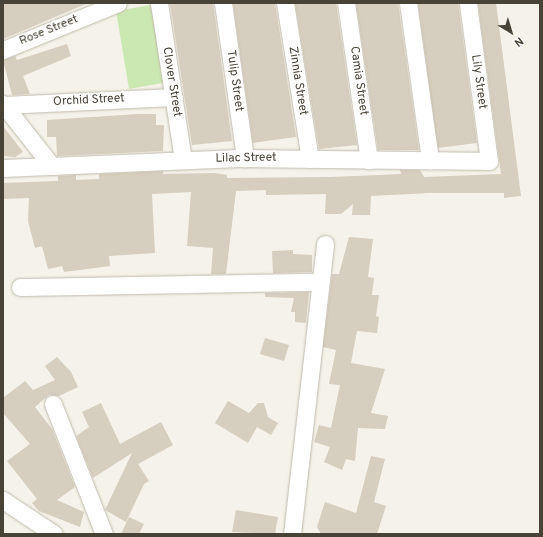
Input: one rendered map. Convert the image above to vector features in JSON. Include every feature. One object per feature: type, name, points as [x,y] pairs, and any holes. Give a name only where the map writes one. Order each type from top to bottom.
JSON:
[{"type":"street","name":"Rose Street","points":[[3,50],[118,3]]},
{"type":"street","name":"Clover Street","points":[[159,3],[183,160]]},
{"type":"street","name":"Tulip Street","points":[[223,3],[245,158]]},
{"type":"street","name":"Zinnia Street","points":[[284,3],[310,159]]},
{"type":"street","name":"Camia Street","points":[[346,3],[369,160]]},
{"type":"street","points":[[408,3],[430,160]]},
{"type":"street","name":"Lily Street","points":[[468,3],[489,161]]},
{"type":"street","name":"Orchid Street","points":[[4,105],[174,97]]},
{"type":"street","points":[[4,105],[51,165]]},
{"type":"street","name":"Lilac Street","points":[[3,168],[245,158],[489,161]]},
{"type":"street","points":[[292,534],[325,244]]},
{"type":"street","points":[[20,287],[320,282]]},
{"type":"street","points":[[53,404],[104,534]]},
{"type":"street","points":[[3,500],[54,534]]},
{"type":"green space","points":[[151,5],[163,83],[129,89],[116,11]]},
{"type":"building","points":[[3,3],[88,3],[3,39]]},
{"type":"building","points":[[170,3],[213,3],[232,141],[192,145]]},
{"type":"building","points":[[233,3],[275,3],[296,137],[253,143]]},
{"type":"building","points":[[295,3],[336,3],[357,145],[319,149]]},
{"type":"building","points":[[356,3],[398,3],[419,150],[378,150]]},
{"type":"building","points":[[418,3],[458,3],[477,143],[438,148]]},
{"type":"building","points":[[478,3],[496,3],[521,196],[504,198],[504,193],[429,193],[371,196],[370,215],[352,215],[353,204],[341,214],[325,214],[326,194],[266,195],[266,190],[236,191],[226,274],[211,274],[213,248],[187,246],[191,192],[152,194],[155,253],[109,256],[110,266],[64,272],[62,266],[48,269],[42,246],[35,248],[28,221],[29,198],[3,199],[3,183],[58,181],[58,176],[76,175],[76,180],[99,179],[99,174],[163,171],[163,174],[215,173],[227,175],[227,178],[331,177],[401,174],[400,170],[420,170],[424,177],[501,174]]},
{"type":"building","points":[[67,44],[71,56],[23,76],[30,94],[12,95],[3,60],[15,56],[17,60]]},
{"type":"building","points":[[156,114],[156,125],[164,125],[163,151],[57,156],[56,137],[47,137],[47,120]]},
{"type":"building","points":[[3,126],[23,152],[15,157],[3,156]]},
{"type":"building","points":[[349,237],[373,239],[368,277],[374,278],[372,295],[379,295],[376,316],[379,317],[377,333],[357,331],[351,363],[385,369],[371,413],[388,416],[385,429],[358,428],[355,461],[346,459],[342,470],[324,462],[330,447],[314,442],[319,425],[331,428],[340,385],[329,384],[336,350],[323,347],[332,274],[339,274]]},
{"type":"building","points":[[293,250],[293,254],[312,255],[312,272],[273,273],[272,251]]},
{"type":"building","points":[[309,292],[306,323],[295,322],[295,312],[291,312],[294,298],[265,297],[265,293]]},
{"type":"building","points":[[265,338],[289,345],[284,361],[260,354]]},
{"type":"building","points":[[57,357],[71,372],[78,387],[59,396],[49,395],[35,407],[52,429],[75,487],[57,500],[84,512],[80,527],[39,511],[32,503],[37,499],[7,461],[30,444],[3,413],[3,398],[25,381],[33,390],[55,380],[45,366]]},
{"type":"building","points":[[228,401],[249,413],[258,403],[264,403],[268,417],[278,423],[271,435],[257,427],[248,443],[215,423]]},
{"type":"building","points":[[101,403],[120,444],[161,422],[173,445],[138,464],[149,481],[144,484],[126,522],[105,510],[132,453],[93,478],[76,436],[89,427],[82,412]]},
{"type":"building","points":[[371,456],[385,459],[374,502],[386,506],[377,534],[321,534],[317,527],[325,502],[356,513]]},
{"type":"building","points":[[236,510],[278,517],[275,534],[232,532]]},
{"type":"building","points":[[129,517],[144,524],[139,534],[121,534]]}]
